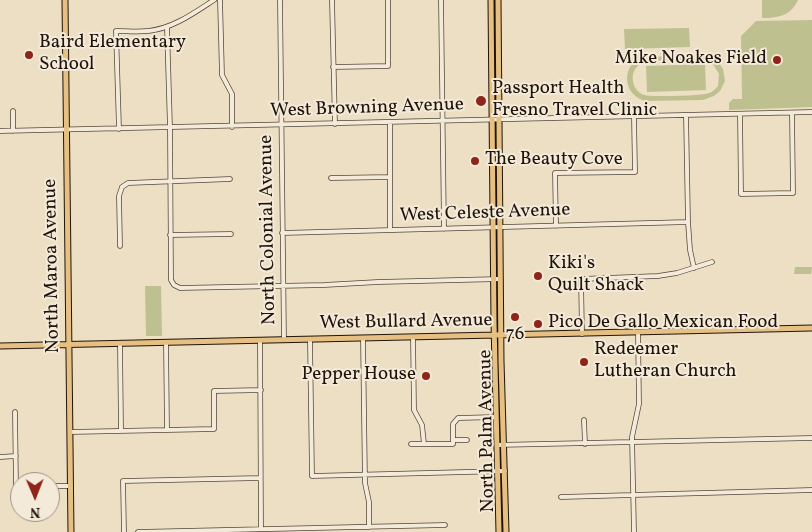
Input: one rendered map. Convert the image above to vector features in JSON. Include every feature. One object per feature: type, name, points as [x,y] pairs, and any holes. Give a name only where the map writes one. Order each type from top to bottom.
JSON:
[{"type":"main road","name":"North Maroa Avenue","points":[[65,0],[71,532]]},
{"type":"main road","name":"North Palm Avenue","points":[[491,0],[500,227],[494,336],[499,532]]},
{"type":"main road","name":"North Palm Avenue","points":[[498,0],[493,228],[501,336],[506,532]]},
{"type":"main road","points":[[491,23],[498,23]]},
{"type":"main road","name":"West Bullard Avenue","points":[[0,346],[812,328]]},
{"type":"main road","points":[[495,384],[499,387],[503,421]]},
{"type":"street","points":[[119,129],[116,32],[149,31],[167,26],[186,18],[214,0]]},
{"type":"street","points":[[220,0],[222,75],[232,94],[232,127]]},
{"type":"street","name":"North Colonial Avenue","points":[[280,0],[284,340]]},
{"type":"street","points":[[332,0],[335,124]]},
{"type":"street","points":[[333,67],[388,66],[388,0]]},
{"type":"street","points":[[441,0],[444,229]]},
{"type":"street","points":[[167,26],[171,280],[174,285],[180,288],[497,280]]},
{"type":"street","points":[[13,111],[13,131]]},
{"type":"street","name":"West Browning Avenue","points":[[0,131],[812,112]]},
{"type":"street","points":[[740,114],[741,194],[793,193],[792,113]]},
{"type":"street","points":[[686,115],[688,222],[690,250],[694,268]]},
{"type":"street","points":[[556,226],[555,173],[635,172],[634,117]]},
{"type":"street","points":[[390,123],[390,230]]},
{"type":"street","points":[[331,178],[390,176]]},
{"type":"street","points":[[120,246],[119,196],[122,187],[128,183],[230,179]]},
{"type":"street","name":"West Celeste Avenue","points":[[282,233],[688,222]]},
{"type":"street","points":[[170,235],[231,234]]},
{"type":"street","points":[[582,334],[582,279],[658,276],[712,262]]},
{"type":"street","points":[[634,532],[632,443],[639,404],[638,332]]},
{"type":"street","points":[[413,337],[414,410],[422,424],[424,444]]},
{"type":"street","points":[[363,339],[365,474],[369,502],[369,527]]},
{"type":"street","points":[[310,340],[312,476],[505,471]]},
{"type":"street","name":"North Colonial Avenue","points":[[260,341],[261,529]]},
{"type":"street","points":[[166,343],[167,430]]},
{"type":"street","points":[[120,344],[121,430]]},
{"type":"street","points":[[70,432],[214,429],[214,391],[261,390]]},
{"type":"street","points":[[16,412],[17,472]]},
{"type":"street","points":[[411,444],[453,444],[453,424],[456,419],[496,417]]},
{"type":"street","points":[[584,420],[585,444]]},
{"type":"street","points":[[497,445],[812,438]]},
{"type":"street","points":[[453,440],[467,440]]},
{"type":"street","points":[[0,456],[16,456]]},
{"type":"street","points":[[124,532],[123,481],[260,478]]},
{"type":"street","points":[[60,486],[71,486]]},
{"type":"street","points":[[562,497],[812,490]]},
{"type":"street","points":[[138,532],[445,525]]},
{"type":"green space","points":[[762,0],[798,0],[788,13],[762,18]]},
{"type":"green space","name":"Mike Noakes Field","points":[[812,20],[812,107],[729,110],[729,103],[733,99],[742,99],[741,36],[756,21]]},
{"type":"green space","points":[[689,28],[690,47],[625,49],[624,29]]},
{"type":"green space","points":[[718,55],[717,60],[723,69],[725,81],[720,91],[714,96],[703,100],[646,101],[637,97],[631,91],[627,82],[633,57]],"holes":[[[702,60],[713,64],[719,74],[718,86],[713,91],[705,94],[648,96],[639,92],[633,83],[633,73],[644,62]]]},
{"type":"green space","points":[[705,64],[706,90],[647,92],[646,66]]},
{"type":"green space","points":[[795,267],[812,267],[811,274],[794,274]]},
{"type":"green space","points":[[145,286],[161,286],[162,336],[146,336]]},
{"type":"place","name":"Baird Elementary School","points":[[29,55]]},
{"type":"place","name":"Mike Noakes Field","points":[[777,60]]},
{"type":"place","name":"Passport Health Fresno Travel Clinic","points":[[481,101]]},
{"type":"place","name":"The Beauty Cove","points":[[475,161]]},
{"type":"place","name":"Kiki's Quilt Shack","points":[[538,276]]},
{"type":"place","name":"76","points":[[515,317]]},
{"type":"place","name":"Pico De Gallo Mexican Food","points":[[538,324]]},
{"type":"place","name":"Redeemer Lutheran Church","points":[[584,362]]},
{"type":"place","name":"Pepper House","points":[[426,376]]}]
